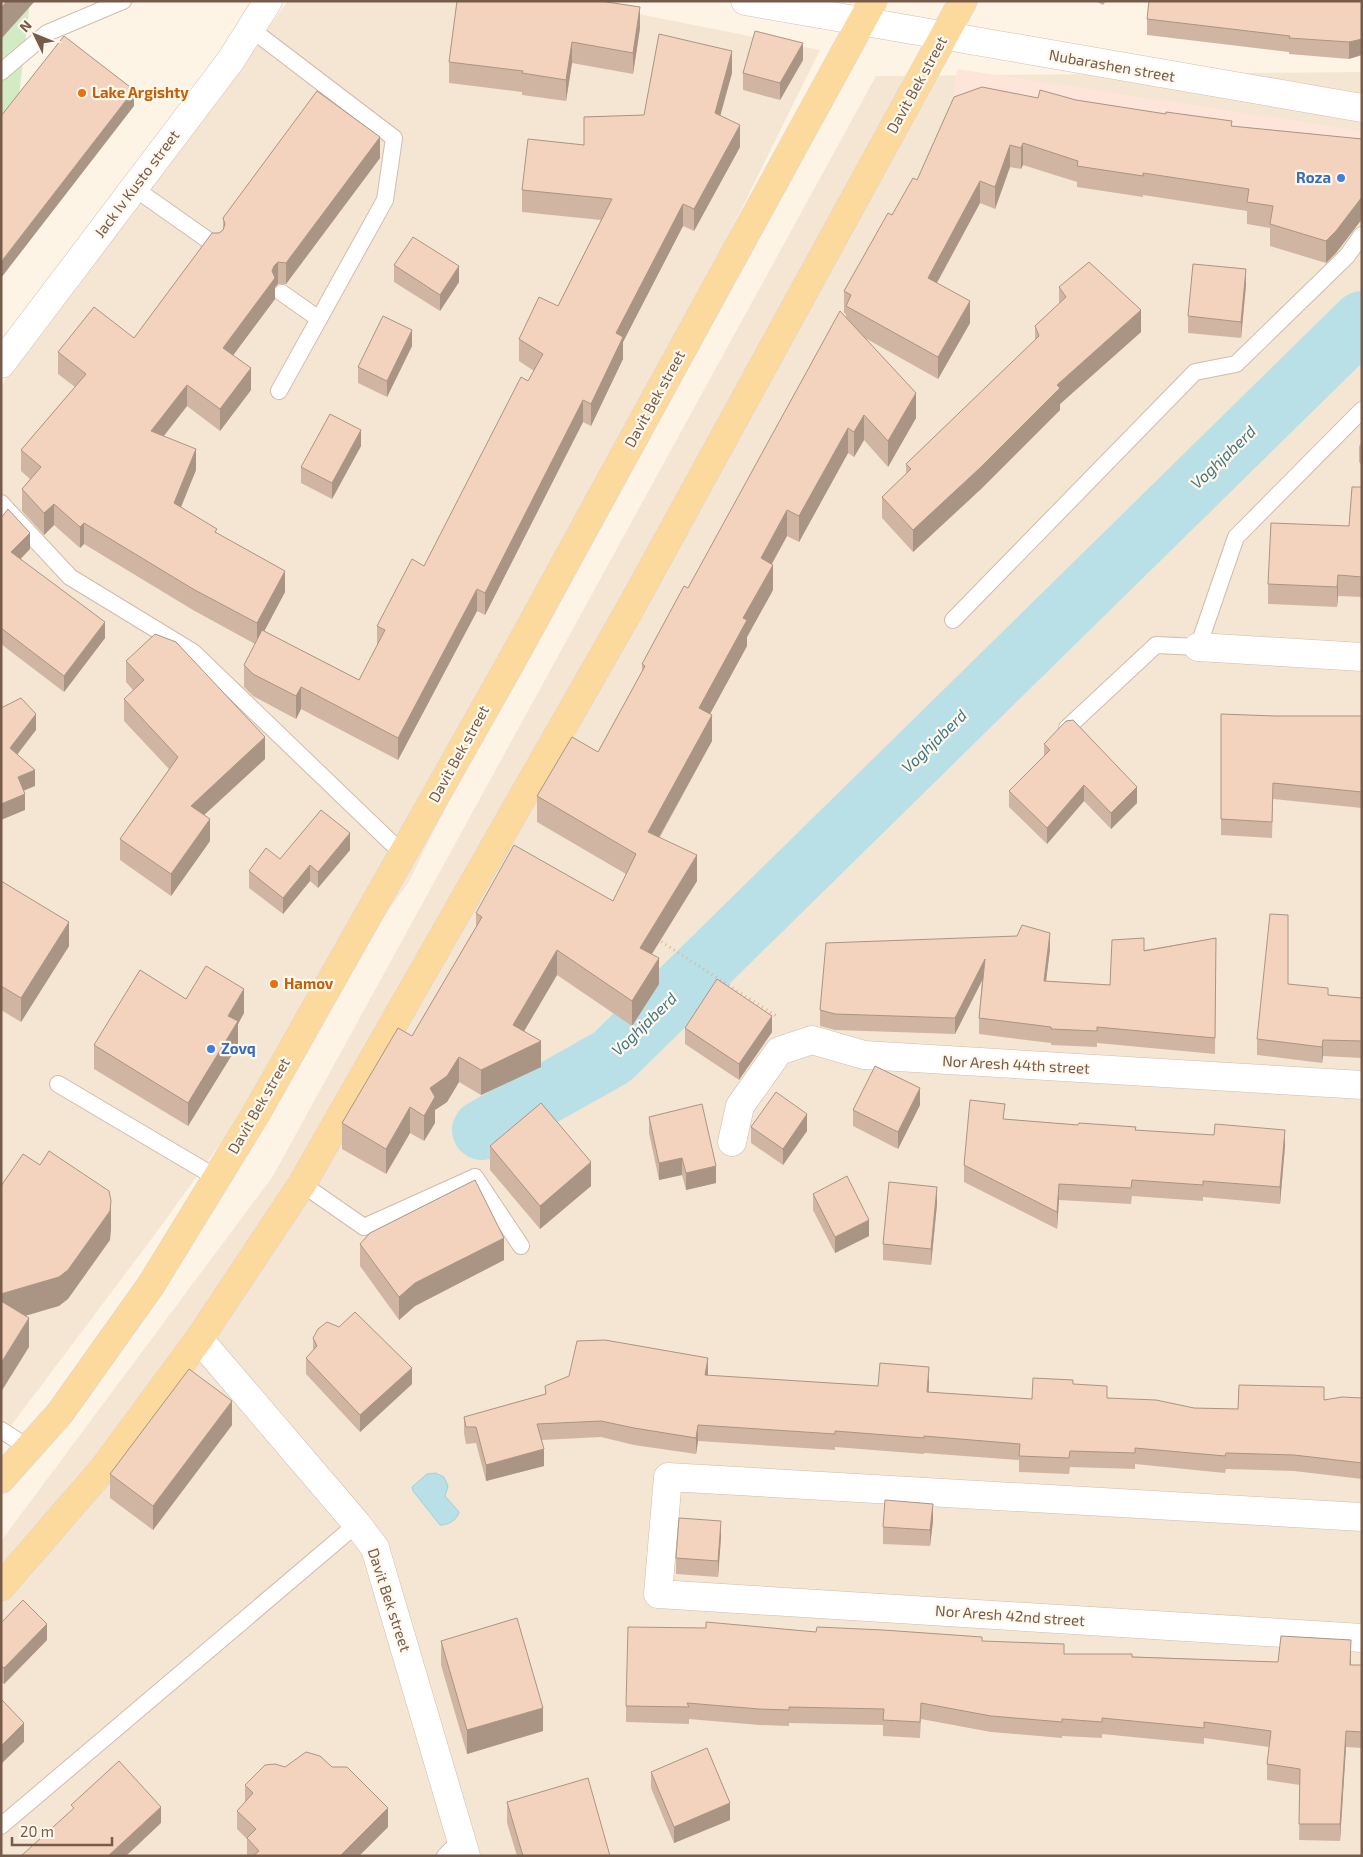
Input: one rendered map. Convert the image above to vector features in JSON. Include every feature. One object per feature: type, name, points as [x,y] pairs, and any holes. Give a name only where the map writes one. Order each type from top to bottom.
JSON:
[{"type":"main road","name":"Davit Bek street","points":[[1,1587],[103,1470],[199,1339],[302,1184],[630,609],[963,1]]},
{"type":"main road","name":"Davit Bek street","points":[[1,1479],[60,1413],[151,1285],[257,1112],[510,664],[868,11]]},
{"type":"street","name":"Jack Iv Kusto street","points":[[1,364],[231,60],[268,1]]},
{"type":"street","points":[[744,1],[868,11]]},
{"type":"street","name":"Nubarashen street","points":[[868,11],[944,36],[1362,108]]},
{"type":"street","points":[[1198,647],[1362,657]]},
{"type":"street","points":[[732,1142],[740,1106],[779,1051],[812,1040]]},
{"type":"street","name":"Nor Aresh 44th street","points":[[812,1040],[864,1056],[1362,1085]]},
{"type":"street","name":"Davit Bek street","points":[[199,1339],[357,1524],[375,1548],[457,1851]]},
{"type":"street","name":"Nor Aresh 42nd street","points":[[1362,1517],[668,1477],[658,1594],[1362,1638]]},
{"type":"lane","points":[[1,72],[47,33],[123,1]]},
{"type":"lane","points":[[251,29],[394,138],[385,200],[279,391]]},
{"type":"lane","points":[[134,188],[215,245]]},
{"type":"lane","points":[[953,620],[1195,372],[1236,364],[1347,256],[1362,235]]},
{"type":"lane","points":[[282,293],[319,319]]},
{"type":"lane","points":[[1067,728],[1156,645],[1198,647],[1236,537],[1362,410]]},
{"type":"lane","points":[[1,503],[70,577],[193,652],[403,854]]},
{"type":"lane","points":[[58,1084],[216,1178]]},
{"type":"lane","points":[[302,1184],[364,1227],[475,1176],[521,1246]]},
{"type":"lane","points":[[1,1430],[29,1448]]},
{"type":"lane","points":[[1,1826],[357,1524]]},
{"type":"path","points":[[650,935],[812,1040]]},
{"type":"shaded area","points":[[288,1],[573,1],[820,50],[408,883],[159,1229],[1,1439],[1,385]]},
{"type":"shaded area","points":[[957,69],[1362,131],[1362,154],[951,109]]},
{"type":"shaded area","points":[[1362,72],[1362,1856],[1,1856],[1,1541],[273,1176],[876,76]]},
{"type":"green space","points":[[1,1],[30,1],[19,96],[1,118]]},
{"type":"water","points":[[436,1473],[444,1477],[448,1486],[445,1496],[459,1512],[454,1520],[443,1525],[440,1525],[413,1491],[412,1487],[427,1474]]},
{"type":"building","points":[[1,1],[7,1],[1,8]]},
{"type":"building","points":[[457,1],[600,1],[640,7],[633,53],[572,42],[566,80],[522,73],[523,71],[449,62]]},
{"type":"building","points":[[1149,1],[1362,1],[1362,39],[1349,42],[1289,38],[1290,36],[1147,19]]},
{"type":"building","points":[[755,31],[803,43],[780,83],[743,73]]},
{"type":"building","points":[[659,34],[732,51],[715,113],[740,125],[694,209],[683,204],[616,333],[623,337],[591,404],[583,400],[485,593],[477,589],[398,738],[301,687],[296,696],[253,674],[244,665],[262,630],[359,680],[385,630],[377,626],[412,559],[424,566],[521,377],[528,381],[543,354],[519,339],[539,297],[558,306],[612,199],[522,190],[528,139],[584,145],[584,117],[644,115]]},
{"type":"building","points":[[64,36],[134,90],[1,262],[1,116]]},
{"type":"building","points":[[982,87],[1038,98],[1040,90],[1076,100],[1166,114],[1166,112],[1232,121],[1231,126],[1362,139],[1362,197],[1326,241],[1270,224],[1273,206],[1247,202],[1249,189],[1143,173],[1143,176],[1077,166],[1078,161],[1023,143],[1021,148],[1010,145],[995,187],[980,181],[928,278],[970,301],[938,357],[846,306],[851,295],[844,291],[888,213],[892,215],[913,178],[917,180],[954,97]]},
{"type":"building","points":[[317,91],[380,137],[286,263],[278,262],[274,266],[272,271],[275,278],[223,348],[251,368],[220,409],[187,385],[151,431],[196,449],[174,503],[217,529],[215,532],[285,571],[257,623],[193,589],[84,523],[80,527],[54,504],[44,513],[22,489],[41,467],[21,450],[86,374],[58,352],[94,307],[134,338],[212,233],[219,233],[223,230],[225,224],[223,218]]},
{"type":"building","points":[[413,237],[459,266],[440,295],[394,265]]},
{"type":"building","points":[[1089,262],[1141,310],[1057,385],[1060,388],[981,467],[913,530],[882,497],[911,469],[906,464],[1039,336],[1035,326],[1066,297],[1059,287]]},
{"type":"building","points":[[1193,264],[1246,269],[1241,322],[1188,316]]},
{"type":"building","points":[[840,311],[916,393],[888,441],[864,415],[854,432],[848,428],[799,516],[787,510],[761,558],[773,565],[743,618],[747,620],[699,708],[712,715],[648,832],[697,855],[640,948],[659,958],[632,1001],[557,950],[513,1025],[541,1041],[481,1070],[459,1057],[447,1076],[430,1088],[435,1097],[424,1116],[410,1107],[386,1149],[342,1123],[398,1028],[412,1036],[482,917],[476,913],[514,845],[613,901],[636,854],[537,796],[572,737],[598,752],[645,666],[642,664],[684,586],[688,588]]},
{"type":"building","points":[[383,316],[412,330],[387,381],[358,367]]},
{"type":"building","points":[[330,414],[361,430],[332,483],[301,467]]},
{"type":"building","points":[[1352,487],[1362,487],[1362,577],[1338,575],[1337,587],[1268,584],[1271,523],[1349,526]]},
{"type":"building","points":[[8,509],[30,533],[11,552],[105,622],[64,676],[1,628],[1,518]]},
{"type":"building","points":[[155,634],[176,642],[265,737],[191,806],[210,819],[171,874],[120,839],[178,757],[124,699],[144,680],[126,661]]},
{"type":"building","points":[[21,698],[36,714],[10,748],[35,770],[18,777],[25,794],[1,804],[1,708]]},
{"type":"building","points":[[1221,714],[1362,716],[1362,792],[1273,783],[1272,822],[1221,819]]},
{"type":"building","points":[[1073,720],[1137,787],[1111,813],[1084,785],[1047,828],[1009,791],[1050,750],[1044,744],[1066,721]]},
{"type":"building","points":[[321,810],[350,833],[318,872],[310,865],[283,898],[249,871],[266,848],[280,859]]},
{"type":"building","points":[[1,881],[69,922],[21,998],[1,986]]},
{"type":"building","points":[[1270,914],[1288,915],[1288,984],[1328,988],[1328,995],[1362,998],[1362,1041],[1323,1040],[1322,1047],[1257,1039]]},
{"type":"building","points":[[1022,925],[1050,933],[1044,981],[1110,985],[1112,940],[1144,938],[1144,951],[1216,938],[1215,1038],[1097,1027],[1097,1031],[1051,1029],[1051,1027],[979,1018],[985,959],[955,1018],[835,1014],[820,1010],[826,943],[1017,936]]},
{"type":"building","points":[[206,966],[244,989],[228,1016],[238,1021],[188,1103],[94,1045],[140,970],[186,999]]},
{"type":"building","points":[[717,979],[772,1016],[739,1064],[685,1028]]},
{"type":"building","points":[[875,1066],[920,1088],[898,1132],[853,1110]]},
{"type":"building","points":[[776,1092],[807,1114],[783,1149],[751,1127]]},
{"type":"building","points":[[970,1100],[1005,1104],[1003,1119],[1136,1127],[1135,1130],[1214,1135],[1215,1124],[1285,1130],[1280,1187],[1203,1181],[1203,1185],[1132,1180],[1131,1188],[1059,1184],[1057,1212],[964,1165]]},
{"type":"building","points":[[541,1103],[591,1162],[540,1206],[490,1146]]},
{"type":"building","points":[[702,1104],[716,1166],[686,1173],[682,1158],[659,1163],[649,1117]]},
{"type":"building","points":[[49,1151],[109,1191],[110,1211],[68,1270],[59,1277],[1,1294],[1,1186],[23,1154],[40,1165]]},
{"type":"building","points":[[847,1176],[869,1220],[835,1237],[813,1194]]},
{"type":"building","points":[[475,1180],[504,1238],[415,1283],[399,1297],[360,1244],[370,1233]]},
{"type":"building","points":[[889,1182],[937,1187],[931,1249],[883,1244]]},
{"type":"building","points":[[1,1301],[29,1318],[1,1363]]},
{"type":"building","points":[[355,1312],[412,1368],[360,1415],[306,1358],[317,1346],[313,1338],[318,1329],[327,1322],[339,1327]]},
{"type":"building","points":[[605,1340],[708,1358],[705,1375],[878,1386],[880,1363],[929,1367],[927,1392],[1032,1399],[1033,1378],[1073,1380],[1073,1384],[1107,1386],[1107,1398],[1156,1400],[1194,1408],[1238,1409],[1239,1385],[1324,1387],[1324,1400],[1342,1397],[1362,1398],[1362,1463],[1294,1455],[1226,1453],[1225,1456],[1135,1448],[1135,1453],[1070,1451],[1069,1458],[1019,1456],[1020,1444],[924,1436],[924,1438],[835,1431],[835,1434],[698,1425],[696,1438],[601,1421],[537,1424],[544,1449],[486,1465],[476,1427],[466,1427],[464,1417],[546,1394],[545,1386],[569,1376],[577,1341]]},
{"type":"building","points":[[189,1369],[232,1401],[153,1506],[110,1474]]},
{"type":"building","points":[[885,1500],[933,1504],[930,1530],[883,1527]]},
{"type":"building","points":[[679,1518],[721,1521],[718,1561],[676,1558]]},
{"type":"building","points":[[23,1600],[47,1624],[4,1668],[1,1666],[1,1623]]},
{"type":"building","points":[[517,1618],[543,1708],[467,1730],[441,1641]]},
{"type":"building","points":[[706,1622],[816,1632],[817,1627],[883,1630],[982,1637],[982,1641],[1064,1644],[1064,1654],[1132,1654],[1132,1657],[1278,1662],[1281,1636],[1351,1640],[1350,1665],[1362,1665],[1362,1732],[1346,1731],[1340,1824],[1299,1824],[1300,1769],[1267,1764],[1271,1731],[1204,1722],[1204,1728],[1102,1718],[1102,1722],[1062,1719],[1062,1722],[991,1716],[921,1703],[920,1722],[883,1720],[884,1709],[789,1707],[789,1710],[687,1703],[689,1707],[626,1706],[628,1627],[706,1628]]},
{"type":"building","points":[[1,1699],[24,1723],[1,1746]]},
{"type":"building","points":[[707,1748],[730,1803],[674,1827],[651,1772]]},
{"type":"building","points":[[306,1752],[320,1756],[332,1767],[347,1767],[388,1808],[340,1856],[253,1856],[259,1851],[247,1838],[256,1829],[237,1811],[253,1793],[245,1785],[265,1765],[275,1764],[285,1767]]},
{"type":"building","points":[[119,1761],[161,1807],[108,1856],[21,1856],[74,1808],[71,1805]]},
{"type":"building","points":[[588,1778],[610,1856],[523,1856],[507,1802]]},
{"type":"waterway","name":"Voghjaberd","points":[[482,1130],[612,1057],[1362,321]]},
{"type":"place","name":"Lake Argishty","points":[[82,93]]},
{"type":"place","name":"Roza","points":[[1341,178]]},
{"type":"place","name":"Hamov","points":[[274,984]]},
{"type":"place","name":"Zovq","points":[[211,1049]]}]
